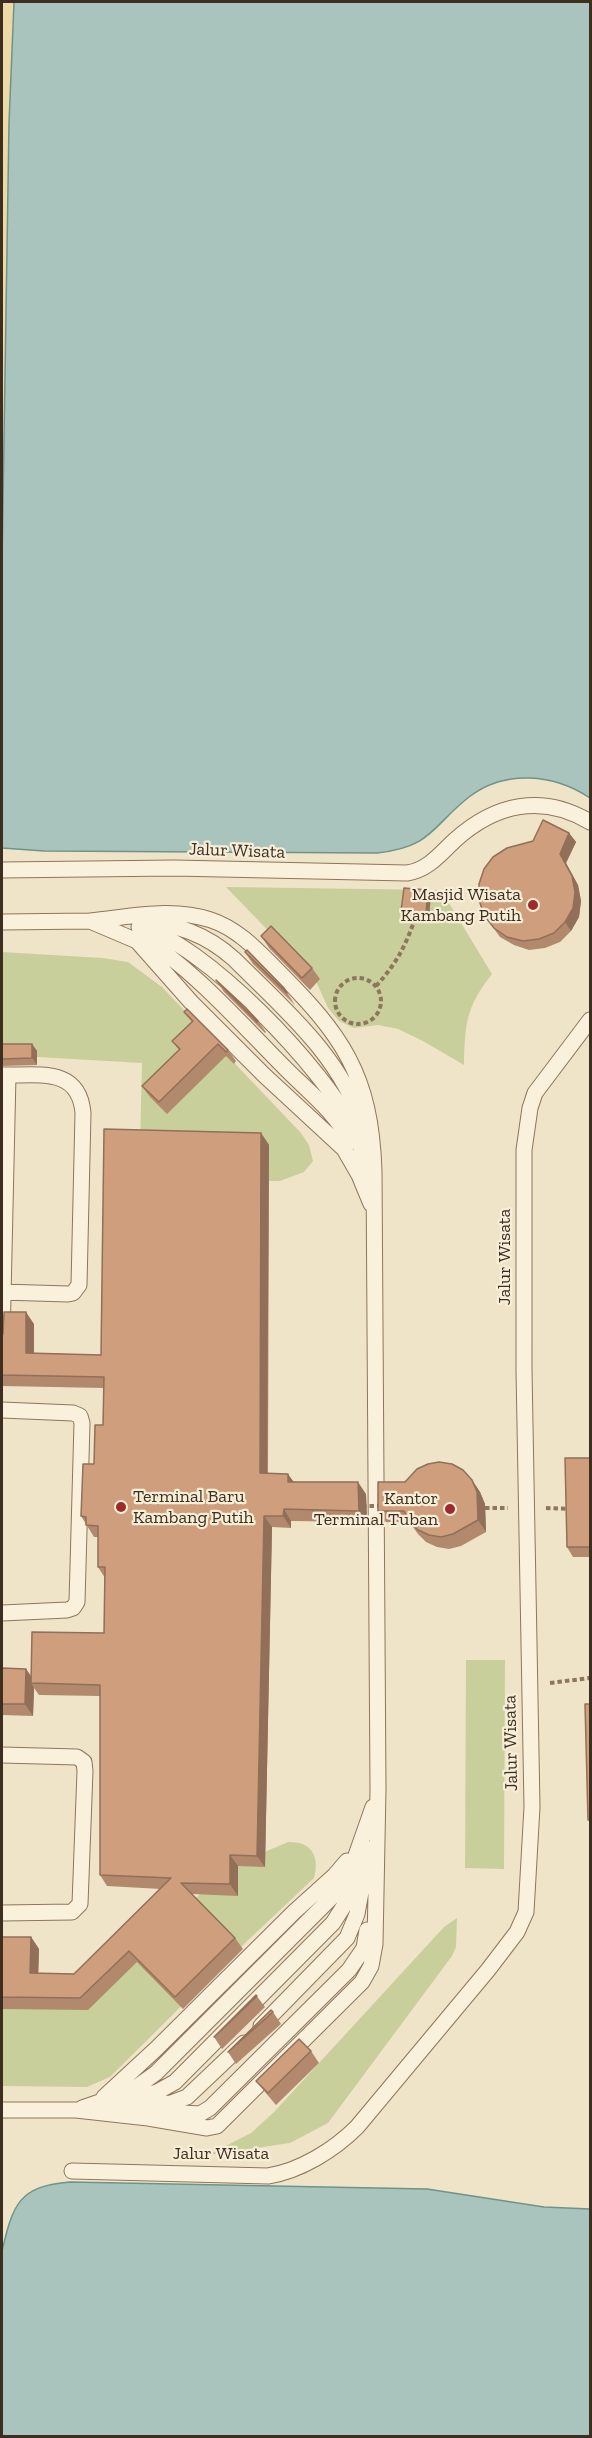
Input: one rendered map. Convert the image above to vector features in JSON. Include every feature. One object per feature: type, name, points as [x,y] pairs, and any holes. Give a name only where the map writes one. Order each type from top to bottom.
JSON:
[{"type":"lane","name":"Jalur Wisata","points":[[2,870],[174,868],[407,873],[427,867],[480,820],[501,811],[533,806],[555,807],[571,811],[591,822]]},
{"type":"lane","points":[[2,2110],[204,2113],[349,1970],[361,1955],[366,1942],[378,1789],[374,1150],[360,1080],[341,1043],[312,1005],[237,933],[212,921],[164,912],[90,921]]},
{"type":"lane","points":[[90,921],[137,941],[191,1002],[264,1075],[344,1149],[359,1175],[375,1213]]},
{"type":"lane","points":[[90,921],[139,934],[165,953],[205,988],[331,1114],[348,1137],[375,1213]]},
{"type":"lane","points":[[2,922],[154,922],[197,933],[228,954],[296,1021],[338,1072],[359,1114],[368,1147],[375,1213]]},
{"type":"lane","name":"Jalur Wisata","points":[[72,2171],[268,2176],[292,2169],[311,2160],[337,2145],[357,2127],[488,1970],[525,1918],[528,1901],[532,1808],[524,1370],[526,1130],[530,1108],[539,1087],[591,1020]]},
{"type":"lane","points":[[2,1292],[73,1293],[80,1280],[83,1113],[77,1090],[64,1079],[48,1076],[5,1076],[2,1292],[2,1341]]},
{"type":"lane","points":[[2,1410],[73,1413],[80,1416],[82,1423],[77,1602],[73,1608],[67,1610],[2,1614]]},
{"type":"lane","points":[[2,1755],[77,1757],[84,1762],[85,1771],[80,1905],[72,1912],[2,1913]]},
{"type":"lane","points":[[76,2110],[102,2098],[118,2085],[335,1875],[353,1851],[378,1789]]},
{"type":"lane","points":[[76,2110],[134,2100],[157,2092],[175,2082],[317,1940],[337,1917],[347,1901],[365,1849],[378,1789]]},
{"type":"lane","points":[[76,2110],[157,2105],[187,2097],[343,1944],[357,1914],[378,1789]]},
{"type":"path","points":[[376,986],[395,964],[410,935],[416,916]]},
{"type":"path","points":[[355,978],[362,978],[376,986],[380,992],[380,1007],[372,1019],[358,1024],[350,1023],[338,1013],[335,998],[341,985],[355,978]]},
{"type":"path","points":[[352,1506],[387,1506]]},
{"type":"path","points":[[530,1685],[591,1678]]},
{"type":"green space","points":[[226,887],[441,890],[492,974],[472,1006],[466,1026],[464,1065],[398,1029],[378,1025],[354,1028],[339,1021],[328,1008],[315,979]]},
{"type":"green space","points":[[2,952],[103,958],[128,962],[162,987],[301,1133],[309,1145],[313,1161],[304,1172],[280,1181],[264,1181],[140,1146],[142,1063],[2,1055]]},
{"type":"green space","points":[[466,1660],[505,1660],[504,1869],[465,1868]]},
{"type":"green space","points":[[288,1842],[303,1844],[312,1852],[316,1863],[314,1878],[110,2077],[87,2087],[2,2086],[2,1991],[103,1992],[205,1889],[248,1859]]},
{"type":"green space","points":[[457,1918],[456,1947],[452,1956],[328,2123],[290,2143],[208,2155],[251,2133],[274,2112],[444,1927]]},
{"type":"sand","points":[[2,2],[14,2],[9,123],[2,565]]},
{"type":"water","points":[[14,2],[590,2],[590,798],[561,784],[545,780],[529,778],[498,782],[469,797],[420,841],[395,850],[377,853],[44,851],[2,848],[2,565],[9,123]]},
{"type":"water","points":[[70,2182],[427,2189],[544,2207],[590,2209],[590,2436],[2,2436],[2,2251],[6,2235],[15,2210],[29,2193],[53,2184]]},
{"type":"building","name":"Masjid Wisata Kambang Putih","points":[[543,820],[569,833],[560,854],[572,876],[575,892],[573,908],[565,922],[554,933],[539,939],[523,941],[507,937],[494,928],[484,915],[479,900],[479,884],[484,869],[493,857],[507,848],[533,841]]},
{"type":"building","points":[[404,888],[428,890],[426,913],[401,911]]},
{"type":"building","points":[[271,926],[312,968],[302,978],[261,936]]},
{"type":"building","points":[[247,950],[284,988],[287,993],[245,952]]},
{"type":"building","points":[[216,980],[245,1007],[257,1022]]},
{"type":"building","points":[[187,1009],[228,1050],[226,1052],[218,1044],[159,1102],[142,1086],[180,1049],[172,1041],[193,1021],[184,1012]]},
{"type":"building","points":[[2,1044],[32,1044],[32,1058],[2,1059]]},
{"type":"building","points":[[104,1129],[261,1133],[260,1473],[288,1474],[288,1482],[358,1482],[359,1511],[284,1509],[283,1516],[264,1516],[257,1856],[230,1855],[230,1884],[181,1883],[235,1938],[175,1997],[129,1951],[80,1998],[2,1997],[2,1937],[31,1937],[30,1973],[74,1974],[171,1878],[100,1875],[100,1685],[31,1683],[32,1632],[104,1633],[105,1567],[98,1567],[98,1526],[86,1525],[86,1517],[81,1516],[83,1464],[94,1464],[95,1425],[103,1425],[104,1377],[2,1375],[4,1312],[26,1312],[26,1353],[101,1355]]},
{"type":"building","points":[[565,1458],[591,1458],[591,1547],[567,1547]]},
{"type":"building","points":[[439,1462],[452,1464],[463,1470],[472,1480],[477,1492],[478,1520],[453,1534],[441,1537],[418,1530],[404,1511],[378,1511],[378,1482],[405,1482],[417,1469]]},
{"type":"building","points":[[2,1668],[26,1669],[25,1704],[2,1704]]},
{"type":"building","points":[[585,1704],[591,1704],[591,1820],[588,1820]]},
{"type":"building","points":[[256,1995],[257,1996],[214,2037]]},
{"type":"building","points":[[271,2010],[273,2012],[228,2052]]},
{"type":"building","points":[[299,2039],[311,2051],[268,2093],[256,2081]]},
{"type":"place","name":"Masjid Wisata Kambang Putih","points":[[533,905]]},
{"type":"place","name":"Terminal Baru Kambang Putih","points":[[121,1507]]},
{"type":"place","name":"Kantor Terminal Tuban","points":[[450,1509]]}]
